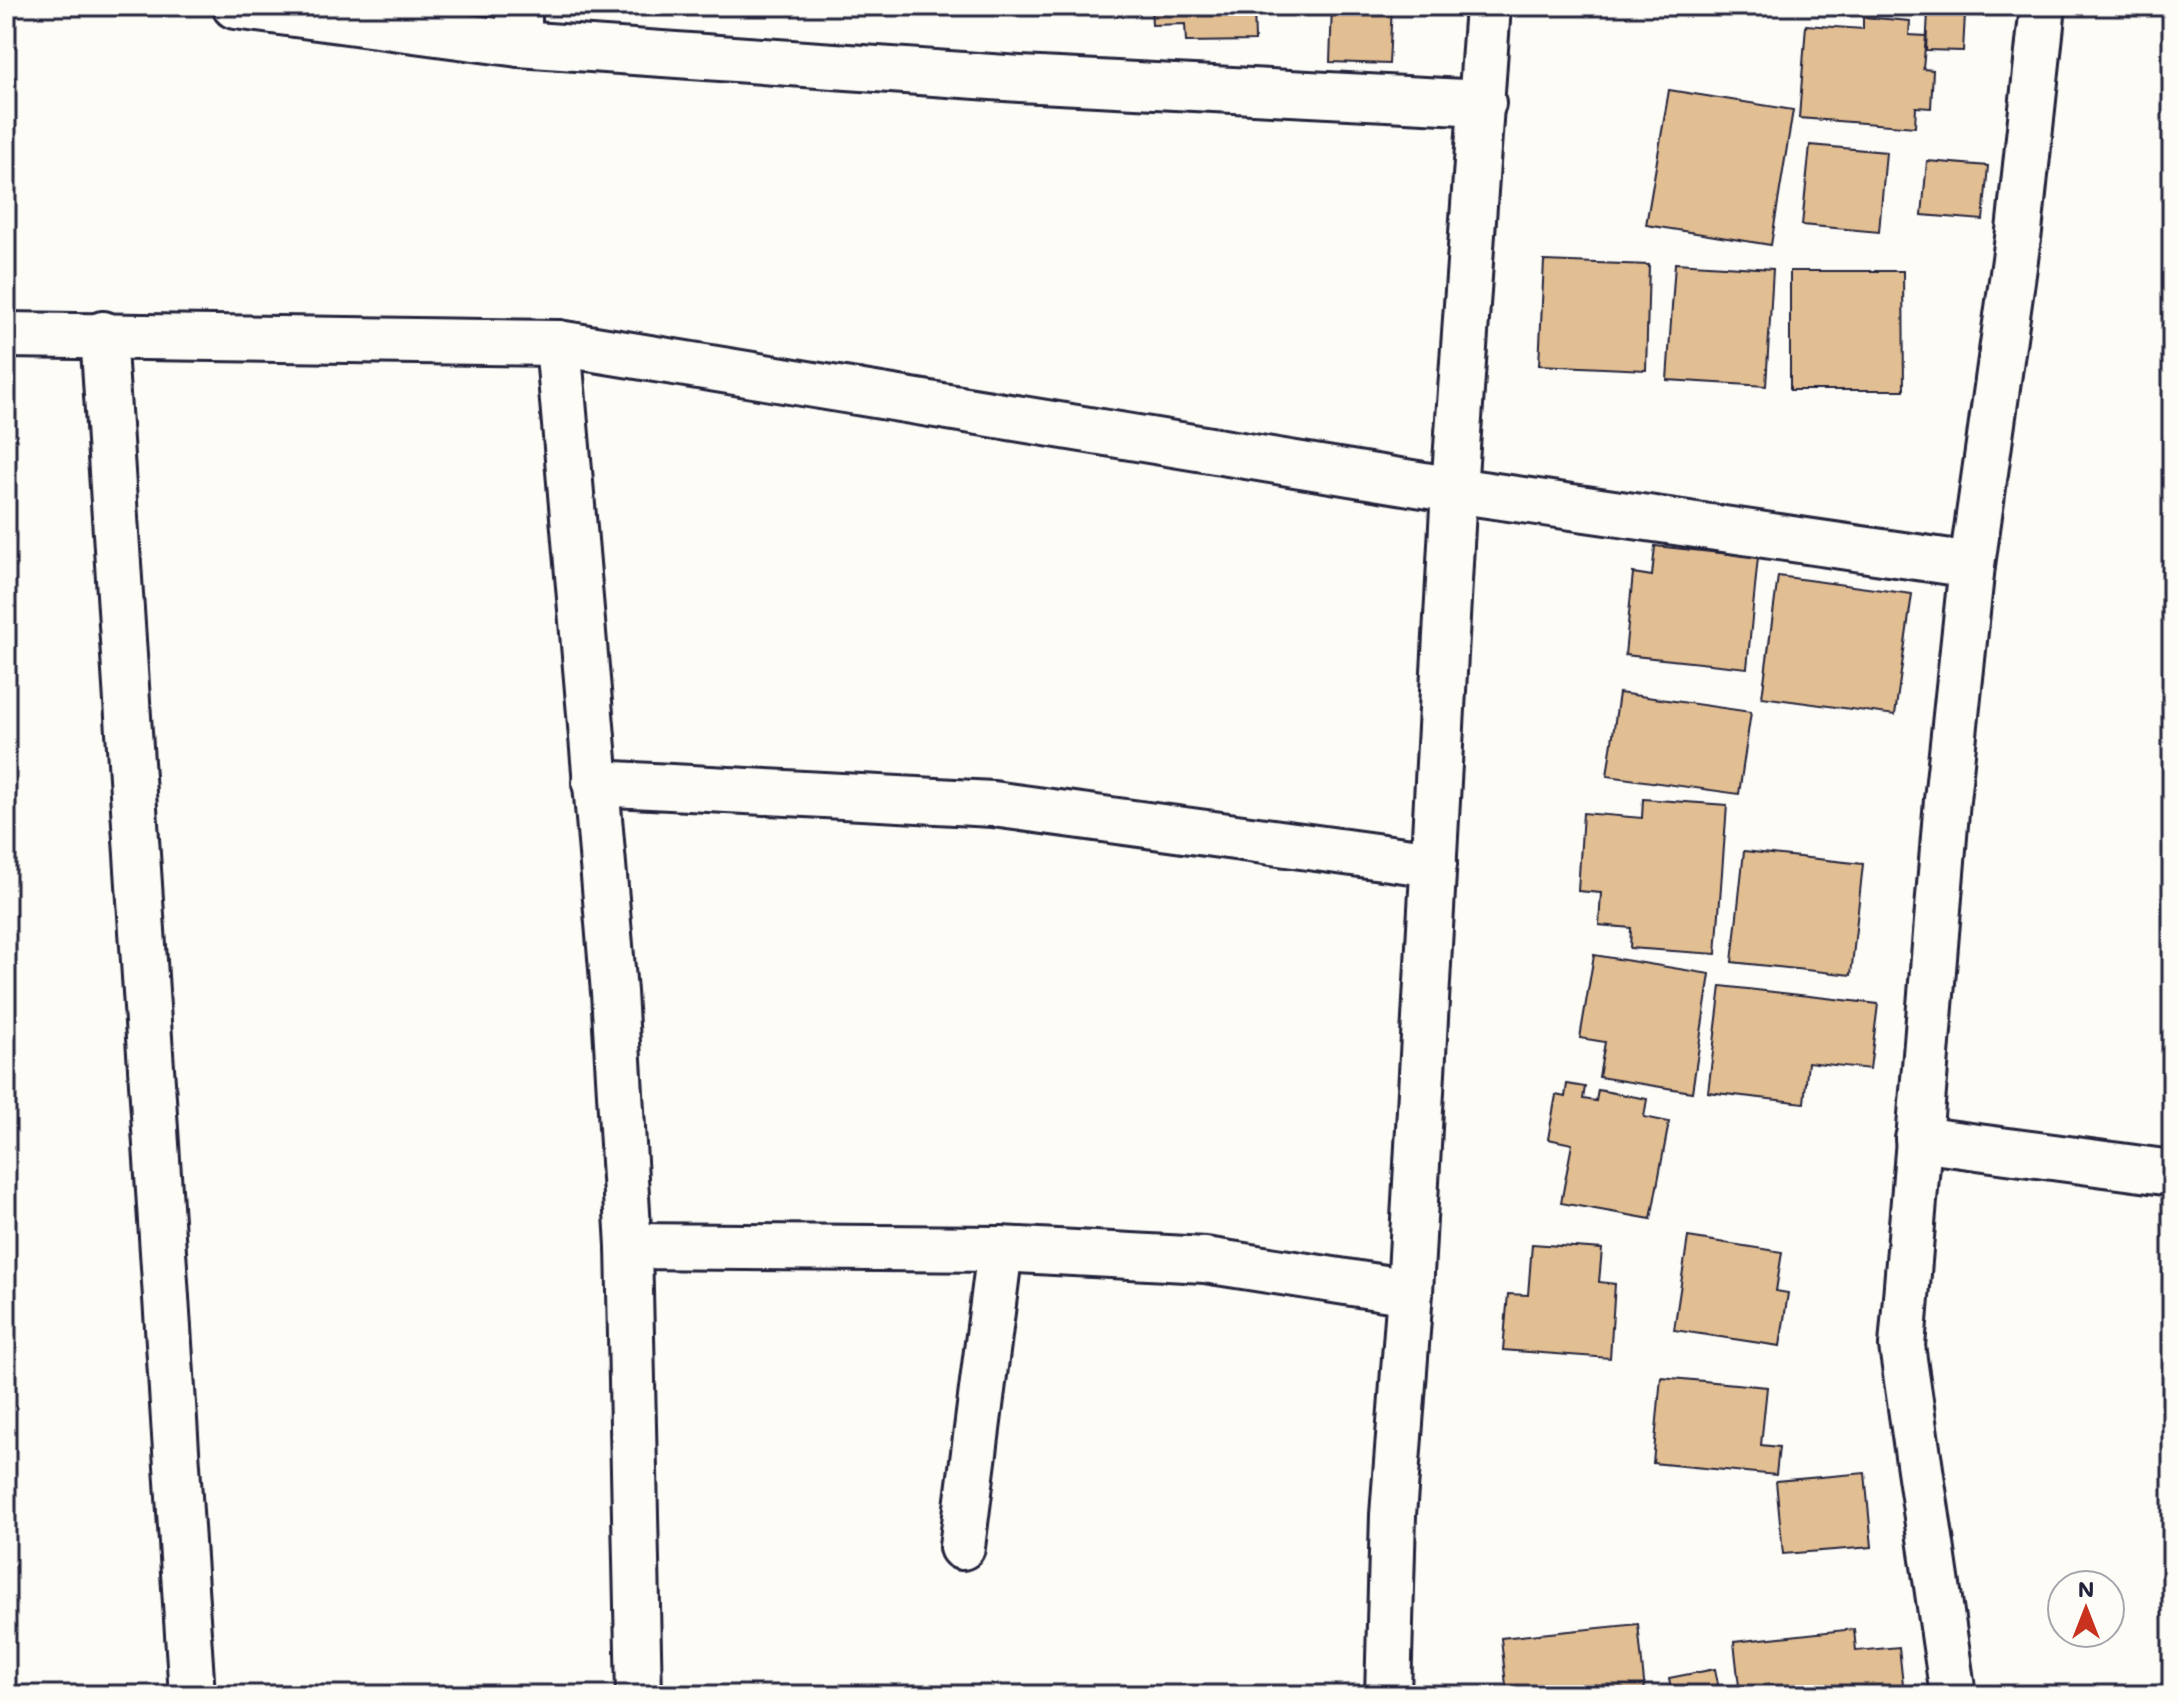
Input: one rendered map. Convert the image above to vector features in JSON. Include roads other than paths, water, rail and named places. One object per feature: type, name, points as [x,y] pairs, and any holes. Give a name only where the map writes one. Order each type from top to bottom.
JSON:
[{"type":"street","points":[[235,6],[519,25],[1036,80],[1483,103]]},
{"type":"street","points":[[1388,1695],[1393,1515],[1410,1292],[1454,490],[1488,6]]},
{"type":"street","points":[[1953,1695],[1902,1346],[1947,800],[1972,565],[2019,231],[2043,6]]},
{"type":"street","points":[[6,335],[103,334],[558,343],[1454,490],[1972,565]]},
{"type":"street","points":[[103,334],[192,1695]]},
{"type":"street","points":[[558,343],[614,992],[629,1246],[639,1695]]},
{"type":"street","points":[[595,783],[993,804],[1434,864]]},
{"type":"street","points":[[1918,1139],[2172,1173]]},
{"type":"street","points":[[629,1246],[1000,1249],[1205,1260],[1410,1292]]},
{"type":"street","points":[[962,1547],[1000,1249]]}]
